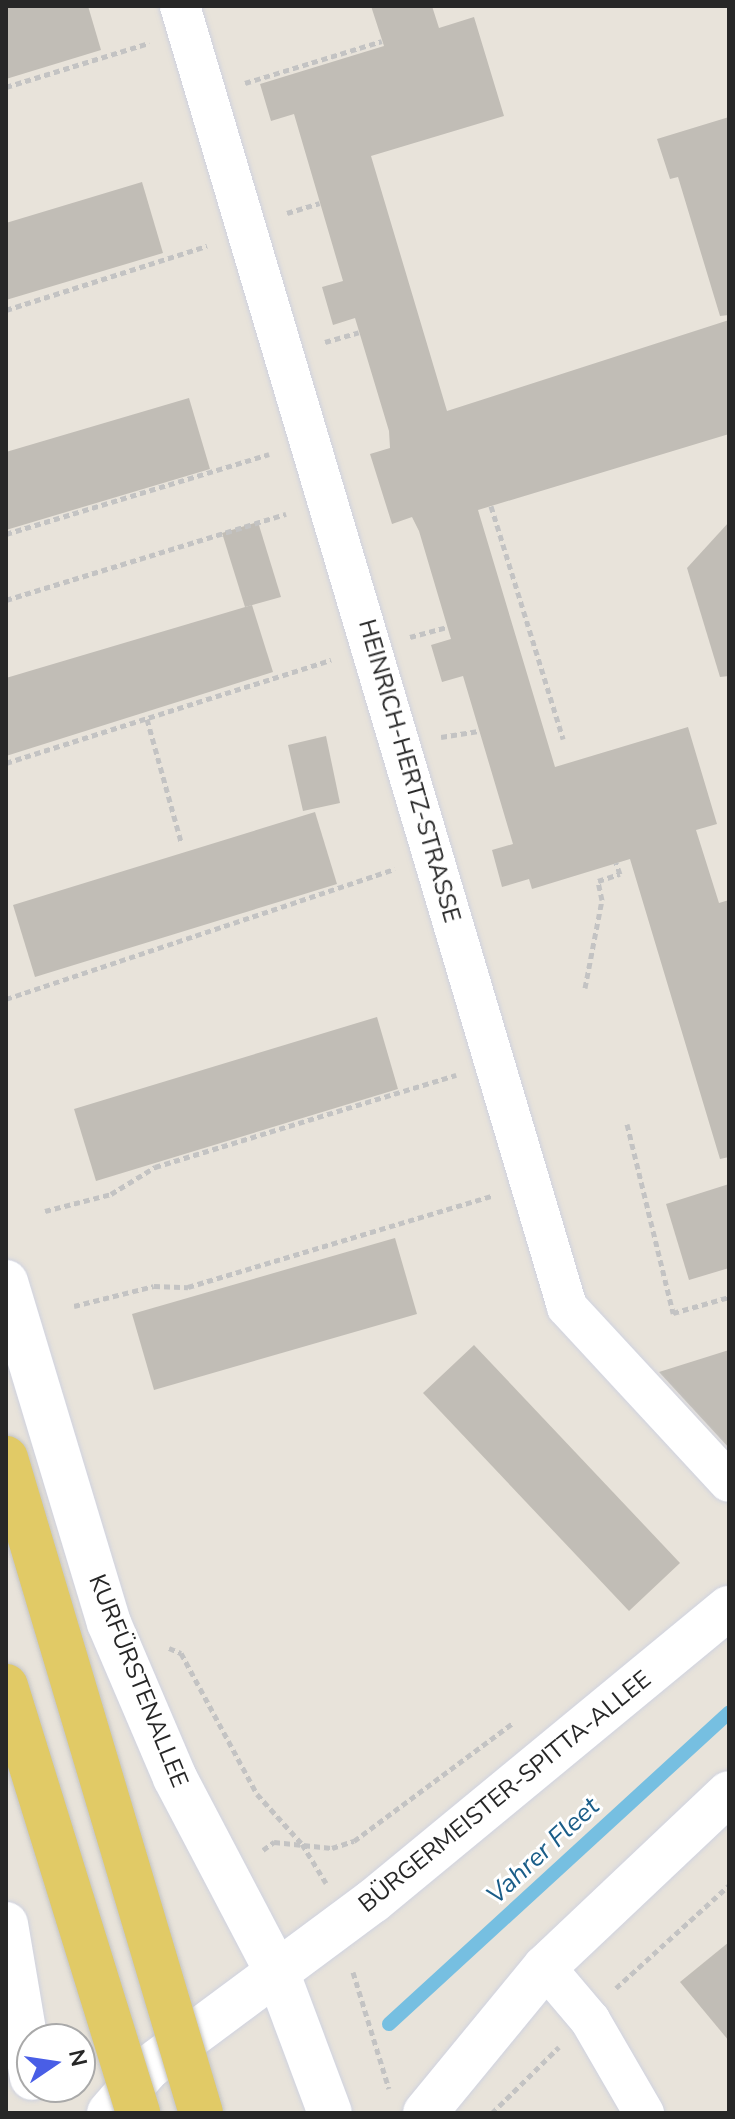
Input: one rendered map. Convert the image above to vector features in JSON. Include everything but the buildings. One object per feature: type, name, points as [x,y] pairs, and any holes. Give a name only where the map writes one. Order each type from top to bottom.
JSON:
[{"type":"main road","name":"KURFÜRSTENALLEE","points":[[6,1282],[109,1623],[175,1778],[278,1974],[330,2113]]},
{"type":"main road","points":[[6,1458],[201,2113]]},
{"type":"main road","name":"BÜRGERMEISTER-SPITTA-ALLEE","points":[[109,2113],[148,2068],[339,1928],[729,1608]]},
{"type":"main road","points":[[6,1686],[138,2113]]},
{"type":"main road","points":[[409,2106],[545,1967],[729,1793]]},
{"type":"main road","points":[[6,1924],[23,2023]]},
{"type":"street","name":"HEINRICH-HERTZ-STRASSE","points":[[184,19],[312,441],[567,1307],[729,1482]]},
{"type":"street","points":[[545,1967],[590,2020],[644,2113]]},
{"type":"path","points":[[6,87],[184,19]]},
{"type":"path","points":[[207,95],[382,41]]},
{"type":"path","points":[[6,310],[250,233]]},
{"type":"path","points":[[6,534],[312,441]]},
{"type":"path","points":[[6,600],[329,501]]},
{"type":"path","points":[[491,506],[563,739]]},
{"type":"path","points":[[6,763],[372,647],[448,627]]},
{"type":"path","points":[[147,719],[181,842]]},
{"type":"path","points":[[6,999],[434,856]]},
{"type":"path","points":[[585,988],[602,900],[598,881],[620,874],[616,863]]},
{"type":"path","points":[[45,1211],[111,1194],[155,1167],[496,1063]]},
{"type":"path","points":[[627,1124],[673,1313],[729,1297]]},
{"type":"path","points":[[74,1306],[154,1286],[188,1287],[531,1184]]},
{"type":"path","points":[[181,1653],[257,1794],[302,1844],[332,1848],[354,1841],[517,1719]]},
{"type":"path","points":[[339,1928],[409,2106]]},
{"type":"waterway","name":"Vahrer Fleet","points":[[389,2024],[729,1712]]}]
